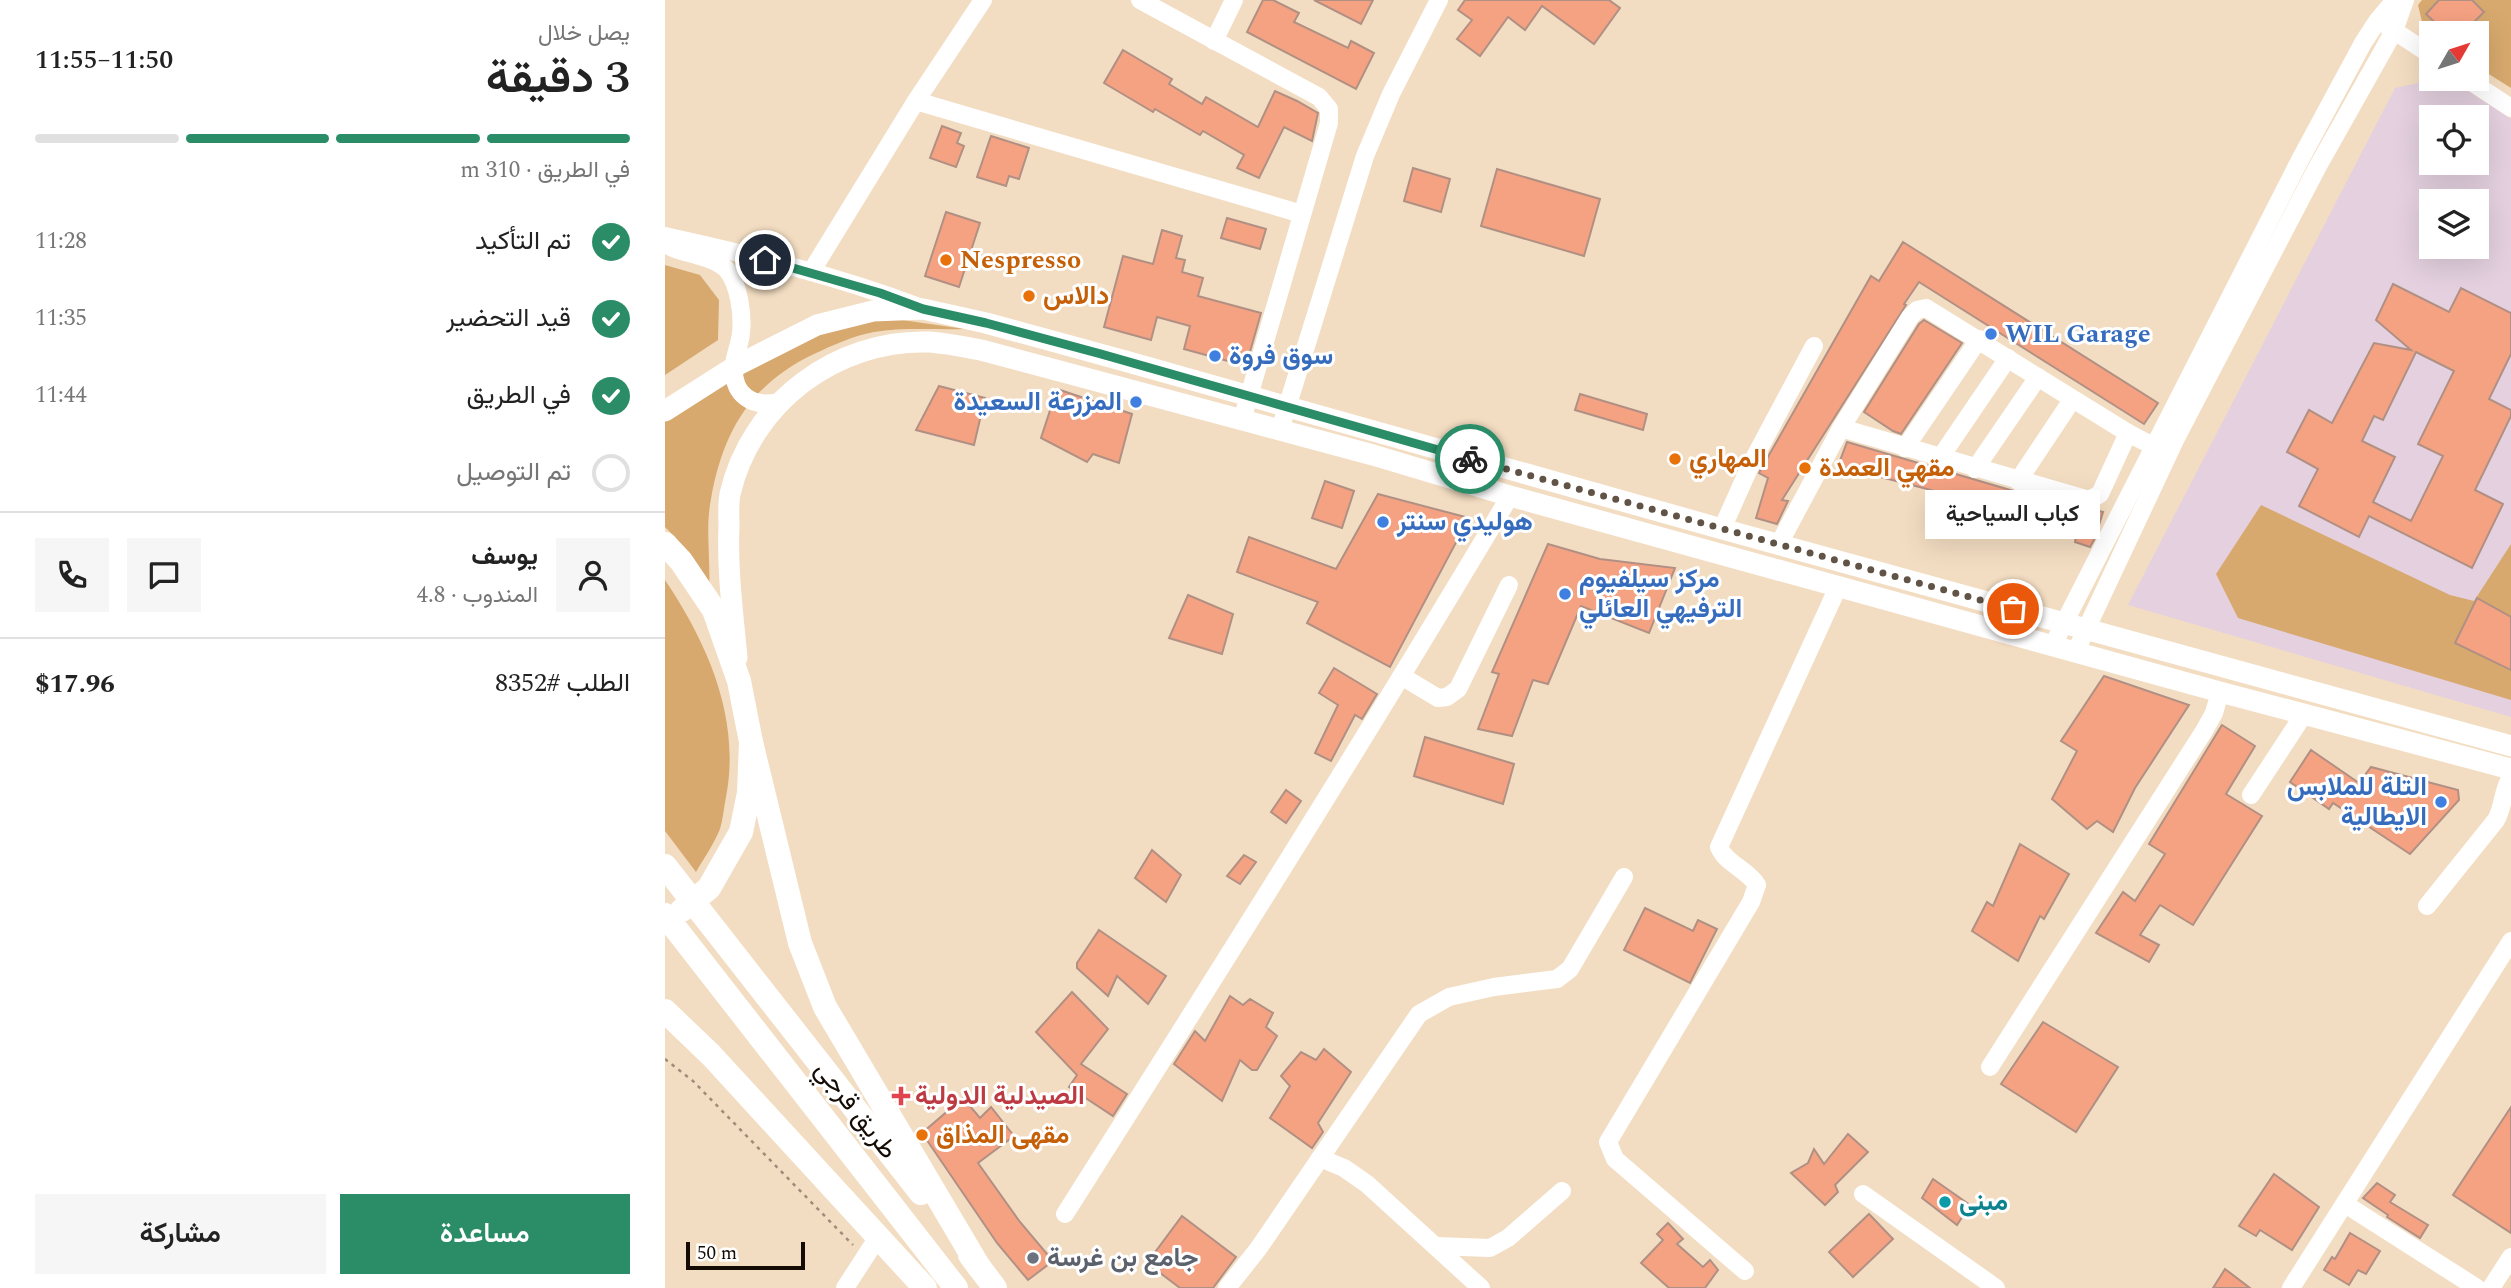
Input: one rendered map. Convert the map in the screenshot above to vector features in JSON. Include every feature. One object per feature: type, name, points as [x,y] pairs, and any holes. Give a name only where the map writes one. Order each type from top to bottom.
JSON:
[{"type":"highway","points":[[665,544],[681,561],[714,610],[739,681],[751,742],[800,943],[825,1006],[979,1267]]},
{"type":"highway","points":[[665,924],[709,888],[741,832],[749,793],[751,742]]},
{"type":"highway","name":"طريق قرجي","points":[[669,870],[995,1288]]},
{"type":"highway","name":"طريق قرجي","points":[[665,915],[956,1288]]},
{"type":"highway","points":[[665,1011],[711,1055],[872,1247],[925,1288]]},
{"type":"main road","points":[[665,411],[734,367],[817,324],[873,312],[923,309],[986,323],[2511,746]]},
{"type":"main road","points":[[739,681],[727,553],[730,495],[749,442],[779,402],[820,369],[850,354],[928,342],[981,350],[1373,455],[1838,587],[2511,769]]},
{"type":"street","points":[[811,272],[916,101],[983,0]]},
{"type":"street","points":[[1140,0],[1319,97],[1329,109],[1329,123],[1242,420]]},
{"type":"street","points":[[1214,41],[1234,0]]},
{"type":"street","points":[[1280,430],[1365,156],[1391,94],[1439,0]]},
{"type":"street","points":[[2076,651],[2163,438],[2301,158],[2378,20],[2395,0]]},
{"type":"street","points":[[2053,645],[2163,438],[2394,31],[2405,0]]},
{"type":"street","points":[[2378,20],[2419,47]]},
{"type":"street","points":[[2485,91],[2511,108]]},
{"type":"street","points":[[916,101],[1302,214]]},
{"type":"street","points":[[2301,158],[2318,166]]},
{"type":"street","points":[[665,236],[811,272],[923,309]]},
{"type":"street","points":[[665,244],[725,268],[732,279],[741,319],[734,382],[749,400],[758,404],[779,402]]},
{"type":"street","points":[[1779,544],[1841,428],[1917,310],[1926,308],[1935,312],[2071,400],[2128,433],[2163,438]]},
{"type":"street","points":[[1905,448],[1979,339]]},
{"type":"street","points":[[1722,529],[1769,427],[1814,345]]},
{"type":"street","points":[[1940,458],[2008,358]]},
{"type":"street","points":[[1975,469],[2038,377]]},
{"type":"street","points":[[2018,481],[2071,400]]},
{"type":"street","points":[[1841,428],[1975,469],[2093,499],[2100,494],[2128,433]]},
{"type":"street","points":[[1065,1214],[1403,677],[1510,496]]},
{"type":"street","points":[[1403,677],[1438,698],[1458,689],[1509,585]]},
{"type":"street","points":[[1745,1271],[1615,1159],[1608,1142],[1751,902],[1757,884],[1752,876],[1724,857],[1719,847],[1838,587]]},
{"type":"street","points":[[1990,1066],[2204,731],[2214,713],[2220,692]]},
{"type":"street","points":[[2251,795],[2304,715]]},
{"type":"street","points":[[2427,906],[2496,820],[2503,792],[2511,777]]},
{"type":"street","points":[[1227,1288],[1258,1249],[1419,1014],[1449,996],[1557,979],[1570,969],[1624,877]]},
{"type":"street","points":[[2291,1288],[2511,941]]},
{"type":"street","points":[[1320,1158],[1344,1168],[1367,1185],[1482,1288]]},
{"type":"street","points":[[1436,1246],[1490,1248],[1508,1238],[1562,1191]]},
{"type":"street","points":[[1863,1194],[1996,1288]]},
{"type":"street","points":[[2345,1204],[2477,1288]]},
{"type":"street","points":[[845,1288],[872,1247]]},
{"type":"street","points":[[2491,1288],[2511,1257]]},
{"type":"path","points":[[665,1059],[693,1081],[872,1247]]},
{"type":"shaded area","points":[[2422,0],[2511,0],[2511,88],[2489,74],[2489,21],[2422,21],[2418,5]]},
{"type":"shaded area","points":[[2419,83],[2419,91],[2468,91],[2511,119],[2511,717],[2128,605],[2395,88]]},
{"type":"shaded area","points":[[665,265],[700,275],[719,300],[718,340],[665,375]]},
{"type":"shaded area","points":[[895,319],[965,329],[885,330],[843,341],[792,366],[757,395],[743,412],[723,452],[711,499],[708,522],[709,590],[675,537],[665,527],[665,418],[779,349],[850,322]]},
{"type":"shaded area","points":[[2261,505],[2450,595],[2474,601],[2511,544],[2511,700],[2238,618],[2216,574]]},
{"type":"shaded area","points":[[665,580],[681,604],[707,656],[725,711],[729,739],[729,768],[721,825],[696,872],[665,831]]},
{"type":"building","points":[[1263,0],[1273,0],[1299,13],[1294,22],[1348,48],[1351,41],[1374,53],[1356,89],[1247,32]]},
{"type":"building","points":[[1314,0],[1373,0],[1361,24]]},
{"type":"building","points":[[1465,0],[1609,0],[1620,8],[1594,44],[1542,6],[1525,30],[1508,17],[1480,56],[1457,39],[1472,20],[1458,10]]},
{"type":"building","points":[[2439,0],[2472,0],[2484,12],[2475,21],[2433,21],[2426,14]]},
{"type":"building","points":[[1123,50],[1172,79],[1169,84],[1202,104],[1206,97],[1258,127],[1275,91],[1297,101],[1318,113],[1312,141],[1284,127],[1259,178],[1237,168],[1244,155],[1203,131],[1200,135],[1155,109],[1153,112],[1104,83]]},
{"type":"building","points":[[942,126],[961,133],[957,143],[964,146],[956,167],[930,158]]},
{"type":"building","points":[[991,136],[1029,148],[1019,179],[1009,176],[1006,186],[977,177]]},
{"type":"building","points":[[1413,168],[1450,179],[1441,212],[1404,201]]},
{"type":"building","points":[[1497,169],[1600,199],[1584,256],[1481,226]]},
{"type":"building","points":[[946,212],[980,223],[959,287],[925,276]]},
{"type":"building","points":[[1227,218],[1266,229],[1260,249],[1221,238]]},
{"type":"building","points":[[1162,230],[1182,236],[1176,258],[1185,260],[1182,272],[1203,278],[1198,296],[1261,313],[1246,366],[1184,349],[1190,326],[1157,317],[1151,340],[1104,327],[1123,256],[1153,264]]},
{"type":"building","points":[[1903,242],[2158,403],[2144,424],[1919,282],[1782,500],[1788,501],[1777,524],[1756,518],[1768,478],[1759,473],[1761,469],[1871,276],[1879,281]]},
{"type":"building","points":[[2393,284],[2449,312],[2461,288],[2511,313],[2511,354],[2489,399],[2511,410],[2511,416],[2475,490],[2503,504],[2472,568],[2369,516],[2359,537],[2299,506],[2318,469],[2287,452],[2309,410],[2332,423],[2374,343],[2411,350],[2376,320]],"holes":[[[2416,352],[2454,371],[2418,444],[2443,456],[2411,521],[2373,502],[2395,457],[2362,441],[2374,416],[2383,420]]]},
{"type":"building","points":[[1924,320],[1962,343],[1901,434],[1864,412]]},
{"type":"building","points":[[939,386],[985,398],[974,445],[916,430]]},
{"type":"building","points":[[1057,389],[1132,414],[1119,463],[1093,454],[1087,462],[1041,438]]},
{"type":"building","points":[[1580,394],[1647,414],[1643,430],[1575,410]]},
{"type":"building","points":[[1847,442],[2086,511],[2103,512],[2095,538],[2090,547],[2075,542],[2078,528],[1838,466]]},
{"type":"building","points":[[1325,481],[1354,491],[1342,528],[1312,518]]},
{"type":"building","points":[[1378,494],[1469,518],[1390,667],[1307,623],[1318,602],[1237,572],[1249,537],[1336,569]]},
{"type":"building","points":[[1548,544],[1600,559],[1675,568],[1649,633],[1581,606],[1548,684],[1533,680],[1512,736],[1478,729],[1499,674],[1492,672]]},
{"type":"building","points":[[1188,595],[1233,614],[1222,654],[1169,638]]},
{"type":"building","points":[[2477,598],[2511,617],[2511,670],[2455,643]]},
{"type":"building","points":[[1334,668],[1377,694],[1362,719],[1355,715],[1331,761],[1315,753],[1338,705],[1319,693]]},
{"type":"building","points":[[2104,676],[2189,705],[2135,788],[2113,832],[2097,821],[2087,829],[2052,799],[2077,751],[2061,741]]},
{"type":"building","points":[[2222,725],[2255,746],[2226,794],[2262,816],[2193,925],[2160,905],[2140,935],[2159,945],[2149,962],[2096,933],[2123,892],[2135,901],[2165,854],[2149,844]]},
{"type":"building","points":[[1425,737],[1514,764],[1503,804],[1414,776]]},
{"type":"building","points":[[2311,750],[2359,783],[2371,767],[2458,790],[2459,800],[2410,854],[2333,803],[2329,809],[2290,782]]},
{"type":"building","points":[[1286,790],[1301,801],[1286,823],[1271,812]]},
{"type":"building","points":[[2020,844],[2069,874],[2044,919],[2040,916],[2018,961],[1972,931],[1987,902],[1993,906]]},
{"type":"building","points":[[1152,850],[1181,875],[1166,902],[1135,878]]},
{"type":"building","points":[[1244,855],[1256,862],[1240,884],[1227,876]]},
{"type":"building","points":[[1645,908],[1693,931],[1698,920],[1717,929],[1690,983],[1624,950]]},
{"type":"building","points":[[1099,930],[1166,976],[1148,1004],[1117,976],[1108,996],[1077,968],[1077,963]]},
{"type":"building","points":[[1072,992],[1108,1029],[1081,1064],[1127,1094],[1113,1116],[1069,1087],[1077,1075],[1036,1032]]},
{"type":"building","points":[[1230,996],[1243,1005],[1250,999],[1273,1013],[1266,1027],[1277,1036],[1257,1070],[1252,1070],[1240,1060],[1222,1101],[1174,1064],[1195,1031],[1205,1041]]},
{"type":"building","points":[[2043,1022],[2118,1067],[2076,1132],[2001,1084]]},
{"type":"building","points":[[1324,1049],[1351,1072],[1318,1123],[1323,1132],[1312,1148],[1270,1118],[1290,1086],[1281,1076],[1301,1052],[1316,1060]]},
{"type":"building","points":[[963,1098],[980,1118],[991,1107],[1014,1136],[978,1163],[1020,1222],[1053,1261],[1028,1280],[997,1243],[922,1133]]},
{"type":"building","points":[[2511,1107],[2511,1233],[2453,1195]]},
{"type":"building","points":[[1848,1134],[1868,1152],[1835,1185],[1838,1192],[1825,1205],[1791,1173],[1808,1163],[1814,1149],[1824,1164]]},
{"type":"building","points":[[2274,1174],[2319,1207],[2292,1250],[2260,1230],[2256,1236],[2239,1226]]},
{"type":"building","name":"مبنى","points":[[1933,1179],[1970,1205],[1957,1225],[1922,1198]]},
{"type":"building","points":[[2377,1183],[2395,1195],[2390,1202],[2428,1225],[2420,1238],[2363,1198]]},
{"type":"building","points":[[1869,1214],[1893,1239],[1853,1277],[1829,1252]]},
{"type":"building","points":[[1182,1216],[1236,1257],[1213,1288],[1180,1288],[1147,1263]]},
{"type":"building","points":[[1668,1223],[1683,1239],[1677,1244],[1703,1267],[1710,1260],[1718,1270],[1705,1288],[1669,1288],[1641,1263],[1663,1240],[1657,1234]]},
{"type":"building","points":[[2350,1233],[2380,1251],[2366,1274],[2358,1270],[2349,1285],[2324,1270],[2332,1257],[2335,1259]]},
{"type":"building","points":[[2225,1269],[2250,1288],[2213,1288]]},
{"type":"way so far","points":[[1470,459],[2013,609]]},
{"type":"place","name":"Nespresso","points":[[946,260]]},
{"type":"place","name":"دالاس","points":[[1029,296]]},
{"type":"place","name":"WIL Garage","points":[[1991,334]]},
{"type":"place","name":"سوق فروة","points":[[1215,356]]},
{"type":"place","name":"المزرعة السعيدة","points":[[1136,402]]},
{"type":"place","name":"المهاري","points":[[1675,459]]},
{"type":"place","name":"مقهي العمدة","points":[[1805,468]]},
{"type":"place","name":"هوليدي سنتر","points":[[1383,522]]},
{"type":"place","name":"مركز سيلفيوم الترفيهي العائلي","points":[[1565,594]]},
{"type":"place","name":"كباب السياحية","points":[[2013,609]]},
{"type":"place","name":"التلة للملابس الايطالية","points":[[2441,802]]},
{"type":"place","name":"الصيدلية الدولية","points":[[901,1096]]},
{"type":"place","name":"مقهى المذاق","points":[[922,1135]]},
{"type":"place","name":"مبنى","points":[[1945,1202]]},
{"type":"place","name":"جامع بن غرسة","points":[[1033,1258]]},
{"type":"route","points":[[765,260],[880,293],[923,309],[1101,354],[1470,459]]}]
